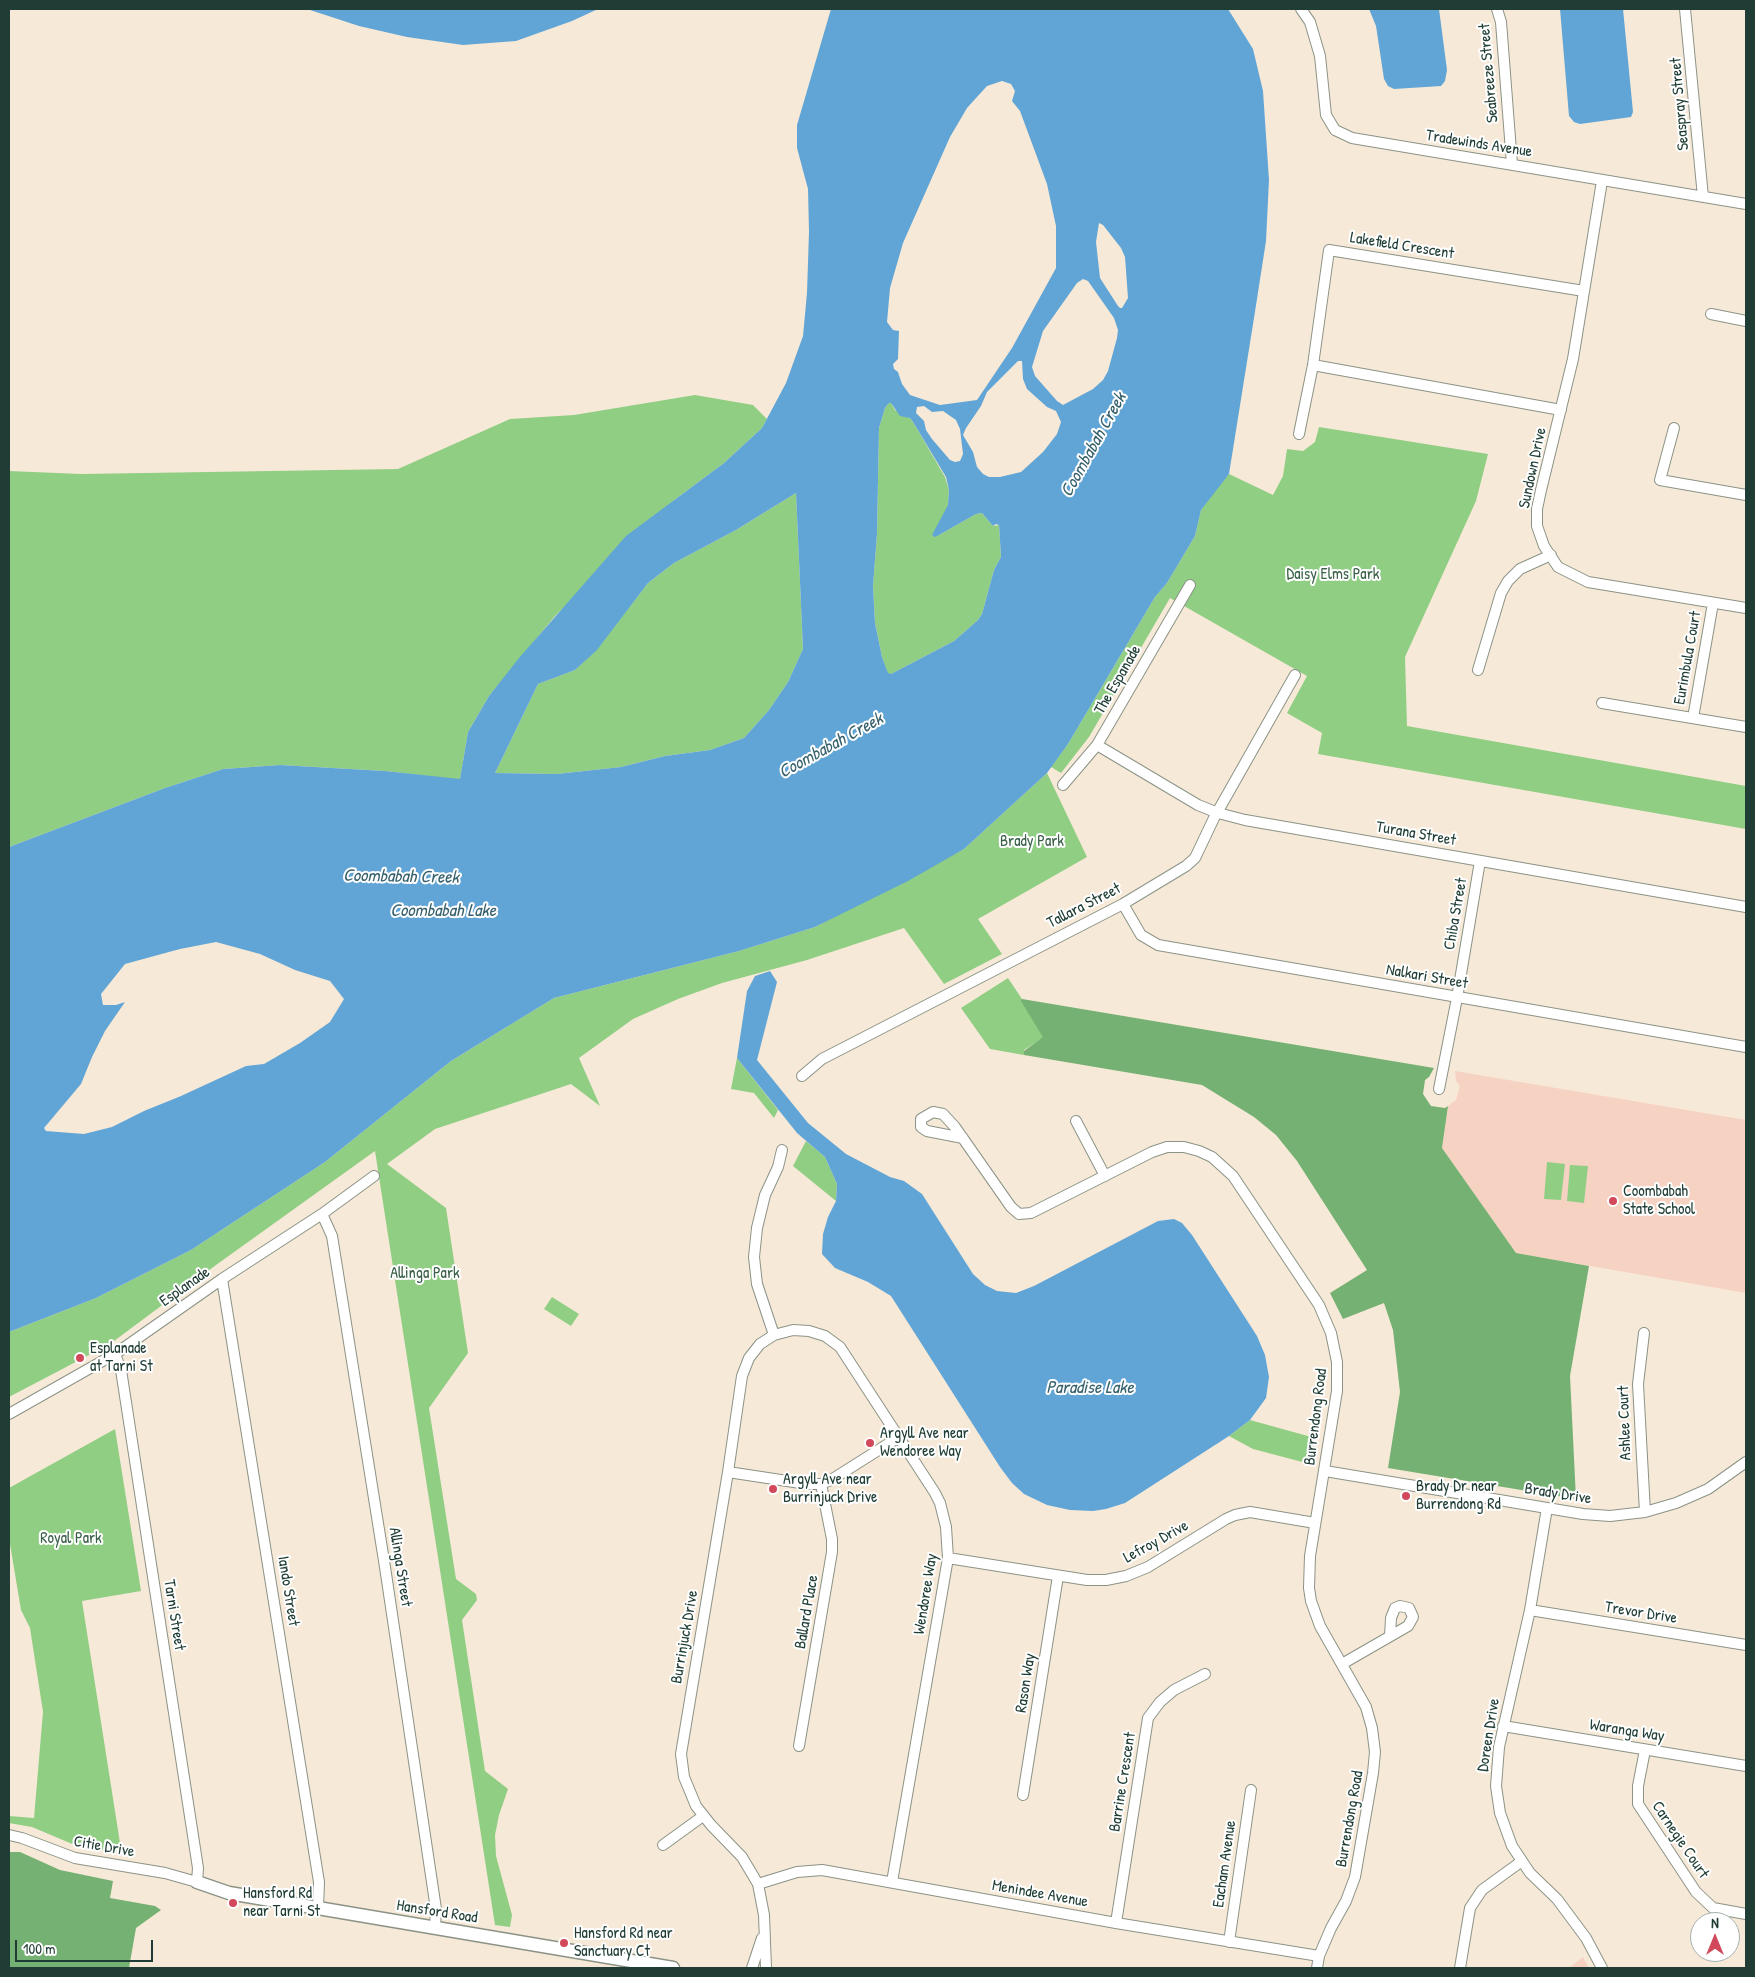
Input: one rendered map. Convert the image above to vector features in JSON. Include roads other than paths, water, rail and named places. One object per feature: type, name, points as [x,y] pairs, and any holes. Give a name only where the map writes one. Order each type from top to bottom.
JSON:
[{"type":"street","name":"Tradewinds Avenue","points":[[1301,9],[1310,22],[1320,56],[1326,115],[1335,130],[1352,138],[1512,164],[1602,182],[1746,204]]},
{"type":"street","name":"Seabreeze Street","points":[[1498,9],[1501,22],[1512,164]]},
{"type":"street","name":"Seaspray Street","points":[[1686,9],[1703,196]]},
{"type":"street","name":"Sundown Drive","points":[[1602,182],[1573,359],[1538,509],[1538,526],[1544,546],[1558,567],[1588,582],[1746,608]]},
{"type":"street","name":"Lakefield Crescent","points":[[1299,434],[1313,365],[1329,250],[1584,291]]},
{"type":"street","points":[[1711,314],[1746,321]]},
{"type":"street","points":[[1313,365],[1561,410]]},
{"type":"street","points":[[1674,428],[1660,480],[1746,495]]},
{"type":"street","points":[[1478,670],[1501,593],[1508,582],[1520,570],[1551,555]]},
{"type":"street","name":"The Espanade","points":[[1063,785],[1097,745],[1190,585]]},
{"type":"street","name":"Eurimbula Court","points":[[1693,718],[1714,603]]},
{"type":"street","name":"Tallara Street","points":[[802,1076],[822,1059],[1123,904],[1186,866],[1195,858],[1218,812],[1295,675]]},
{"type":"street","name":"Eurimbula Court","points":[[1602,702],[1746,728]]},
{"type":"street","name":"Turana Street","points":[[1097,745],[1198,805],[1245,820],[1746,907]]},
{"type":"street","name":"Chiba Street","points":[[1439,1090],[1457,998],[1480,861]]},
{"type":"street","name":"Nalkari Street","points":[[1123,904],[1141,935],[1158,944],[1457,998],[1746,1047]]},
{"type":"street","points":[[1076,1121],[1105,1176]]},
{"type":"street","name":"Burrendong Road","points":[[963,1138],[1012,1207],[1020,1214],[1031,1213],[1152,1152],[1167,1147],[1184,1147],[1199,1151],[1217,1160],[1233,1176],[1318,1305],[1331,1333],[1337,1362],[1337,1390],[1308,1576],[1311,1601],[1320,1626],[1359,1692],[1369,1717],[1374,1742],[1374,1768],[1354,1883],[1318,1956],[1317,1968]]},
{"type":"street","points":[[774,1335],[757,1284],[754,1257],[757,1228],[765,1195],[778,1167],[782,1150]]},
{"type":"street","name":"Esplanade","points":[[9,1414],[115,1354],[222,1279],[322,1214],[374,1176]]},
{"type":"street","name":"Allinga Street","points":[[322,1214],[332,1236],[385,1567],[436,1909],[435,1928]]},
{"type":"street","name":"Iando Street","points":[[222,1279],[314,1852],[319,1887],[318,1908]]},
{"type":"street","name":"Wendoree Way","points":[[774,1335],[793,1330],[809,1331],[824,1336],[840,1346],[925,1475],[940,1503],[946,1527],[948,1558],[892,1882]]},
{"type":"street","name":"Ashlee Court","points":[[1644,1333],[1638,1384],[1645,1512]]},
{"type":"street","name":"Burrinjuck Drive","points":[[766,1968],[763,1907],[758,1884],[742,1857],[696,1806],[687,1786],[681,1754],[742,1376],[749,1358],[760,1344],[774,1335]]},
{"type":"street","name":"Tarni Street","points":[[115,1354],[121,1370],[198,1868],[197,1882]]},
{"type":"street","points":[[728,1472],[807,1484],[820,1484],[831,1480],[899,1437]]},
{"type":"street","name":"Brady Drive","points":[[1325,1471],[1600,1516],[1645,1512],[1694,1496],[1746,1462]]},
{"type":"street","name":"Ballard Place","points":[[799,1746],[832,1552],[832,1539],[820,1484]]},
{"type":"street","name":"Doreen Drive","points":[[1547,1508],[1530,1610],[1499,1747],[1496,1786],[1500,1814],[1512,1846],[1530,1873],[1557,1899],[1586,1938],[1602,1968]]},
{"type":"street","name":"Lefroy Drive","points":[[948,1558],[1058,1576],[1096,1580],[1116,1578],[1137,1572],[1226,1519],[1243,1513],[1250,1512],[1316,1523]]},
{"type":"street","name":"Rason Way","points":[[1023,1795],[1058,1576]]},
{"type":"street","name":"Trevor Drive","points":[[1530,1610],[1746,1645]]},
{"type":"street","points":[[1342,1664],[1390,1636]]},
{"type":"street","name":"Barrine Crescent","points":[[1116,1923],[1148,1718],[1160,1702],[1174,1690],[1205,1674]]},
{"type":"street","name":"Waranga Way","points":[[1503,1726],[1746,1766]]},
{"type":"street","name":"Carnegie Court","points":[[1646,1750],[1638,1786],[1638,1804],[1696,1892],[1714,1908],[1746,1914]]},
{"type":"street","name":"Eacham Avenue","points":[[1229,1942],[1251,1790]]},
{"type":"street","points":[[663,1845],[703,1816]]},
{"type":"street","name":"Citie Drive","points":[[9,1835],[75,1858],[156,1872],[197,1882]]},
{"type":"street","points":[[1460,1968],[1470,1908],[1482,1890],[1522,1861]]},
{"type":"street","name":"Menindee Avenue","points":[[758,1884],[797,1872],[816,1870],[1116,1923],[1318,1956]]},
{"type":"street","name":"Hansford Road","points":[[197,1882],[229,1893],[643,1966],[673,1968]]},
{"type":"street","name":"Burrinjuck Drive","points":[[752,1968],[764,1934]]},
{"type":"water","points":[[307,9],[598,9],[572,21],[516,41],[463,45],[407,37],[359,26]]},
{"type":"water","name":"Coombabah Lake","points":[[831,9],[1228,9],[1253,49],[1263,91],[1269,180],[1266,241],[1229,474],[1201,510],[1195,536],[1167,583],[1155,597],[1068,744],[1047,773],[964,849],[908,881],[815,927],[739,951],[554,998],[451,1061],[325,1162],[191,1250],[96,1298],[9,1332],[9,847],[165,788],[223,769],[280,765],[385,771],[460,779],[468,732],[489,696],[519,658],[626,536],[724,463],[762,428],[786,383],[803,336],[807,293],[808,189],[797,148],[797,125]],"holes":[[[1002,81],[1011,84],[1015,91],[1012,101],[1020,111],[1047,184],[1056,226],[1056,268],[1012,348],[977,400],[940,405],[910,395],[902,384],[898,372],[894,369],[893,364],[898,359],[899,331],[893,330],[887,322],[890,288],[903,243],[950,137],[967,108],[987,86]],[[1099,223],[1103,225],[1121,248],[1125,257],[1128,298],[1122,308],[1118,306],[1100,278],[1096,242]],[[1083,279],[1088,281],[1114,318],[1118,330],[1108,371],[1103,380],[1093,389],[1063,405],[1057,401],[1035,376],[1032,367],[1043,331],[1077,283]],[[1018,361],[1022,361],[1023,379],[1027,389],[1047,407],[1056,411],[1061,422],[1057,434],[1043,452],[1021,472],[1000,477],[989,477],[983,474],[977,467],[973,452],[963,435],[981,406],[987,392]],[[891,403],[900,416],[910,418],[913,422],[946,477],[949,490],[948,505],[932,535],[935,537],[976,514],[982,513],[993,526],[999,525],[1001,557],[994,570],[982,614],[978,620],[954,641],[891,674],[888,673],[882,657],[875,623],[873,586],[877,534],[879,428],[885,408]],[[924,406],[932,412],[943,411],[956,420],[960,429],[963,454],[960,461],[950,460],[932,439],[926,430],[924,421],[916,413],[917,407]],[[796,493],[803,649],[788,682],[769,710],[744,738],[710,750],[665,756],[621,767],[557,774],[495,773],[538,684],[575,670],[597,650],[648,583],[674,563],[736,530]],[[216,942],[260,954],[295,970],[330,981],[344,999],[330,1022],[300,1043],[264,1064],[246,1066],[112,1127],[84,1134],[46,1131],[44,1128],[81,1084],[105,1031],[125,1002],[116,1005],[103,1005],[101,994],[125,964],[180,949]]]},
{"type":"water","points":[[1369,9],[1439,9],[1447,70],[1445,81],[1441,86],[1394,89],[1388,86],[1384,79],[1376,26]]},
{"type":"water","points":[[1560,9],[1623,9],[1633,112],[1631,117],[1580,124],[1574,122],[1569,116]]},
{"type":"water","name":"Paradise Lake","points":[[770,971],[777,982],[757,1060],[808,1123],[846,1154],[890,1177],[904,1181],[922,1194],[973,1274],[985,1285],[997,1291],[1016,1293],[1034,1286],[1158,1221],[1174,1219],[1182,1223],[1192,1235],[1257,1336],[1265,1355],[1269,1377],[1266,1398],[1250,1420],[1229,1436],[1125,1503],[1106,1509],[1093,1511],[1070,1510],[1047,1505],[1024,1494],[1012,1483],[891,1296],[868,1282],[835,1268],[822,1254],[823,1234],[828,1217],[836,1201],[837,1184],[825,1157],[797,1133],[737,1058],[747,991],[755,976]]},
{"type":"place","name":"Coombabah State School","points":[[1613,1201]]},
{"type":"place","name":"Esplanade at Tarni St","points":[[80,1358]]},
{"type":"place","name":"Argyll Ave near Wendoree Way","points":[[870,1443]]},
{"type":"place","name":"Argyll Ave near Burrinjuck Drive","points":[[773,1489]]},
{"type":"place","name":"Brady Dr near Burrendong Rd","points":[[1406,1496]]},
{"type":"place","name":"Hansford Rd near Tarni St","points":[[233,1903]]},
{"type":"place","name":"Hansford Rd near Sanctuary Ct","points":[[564,1943]]},
{"type":"water label","name":"Coombabah Creek","points":[[1094,445]]},
{"type":"water label","name":"Coombabah Creek","points":[[831,746]]},
{"type":"water label","name":"Coombabah Creek","points":[[401,877]]},
{"type":"park label","name":"Daisy Elms Park","points":[[1333,575]]},
{"type":"park label","name":"Brady Park","points":[[1032,842]]},
{"type":"park label","name":"Allinga Park","points":[[425,1274]]},
{"type":"park label","name":"Royal Park","points":[[71,1539]]}]
